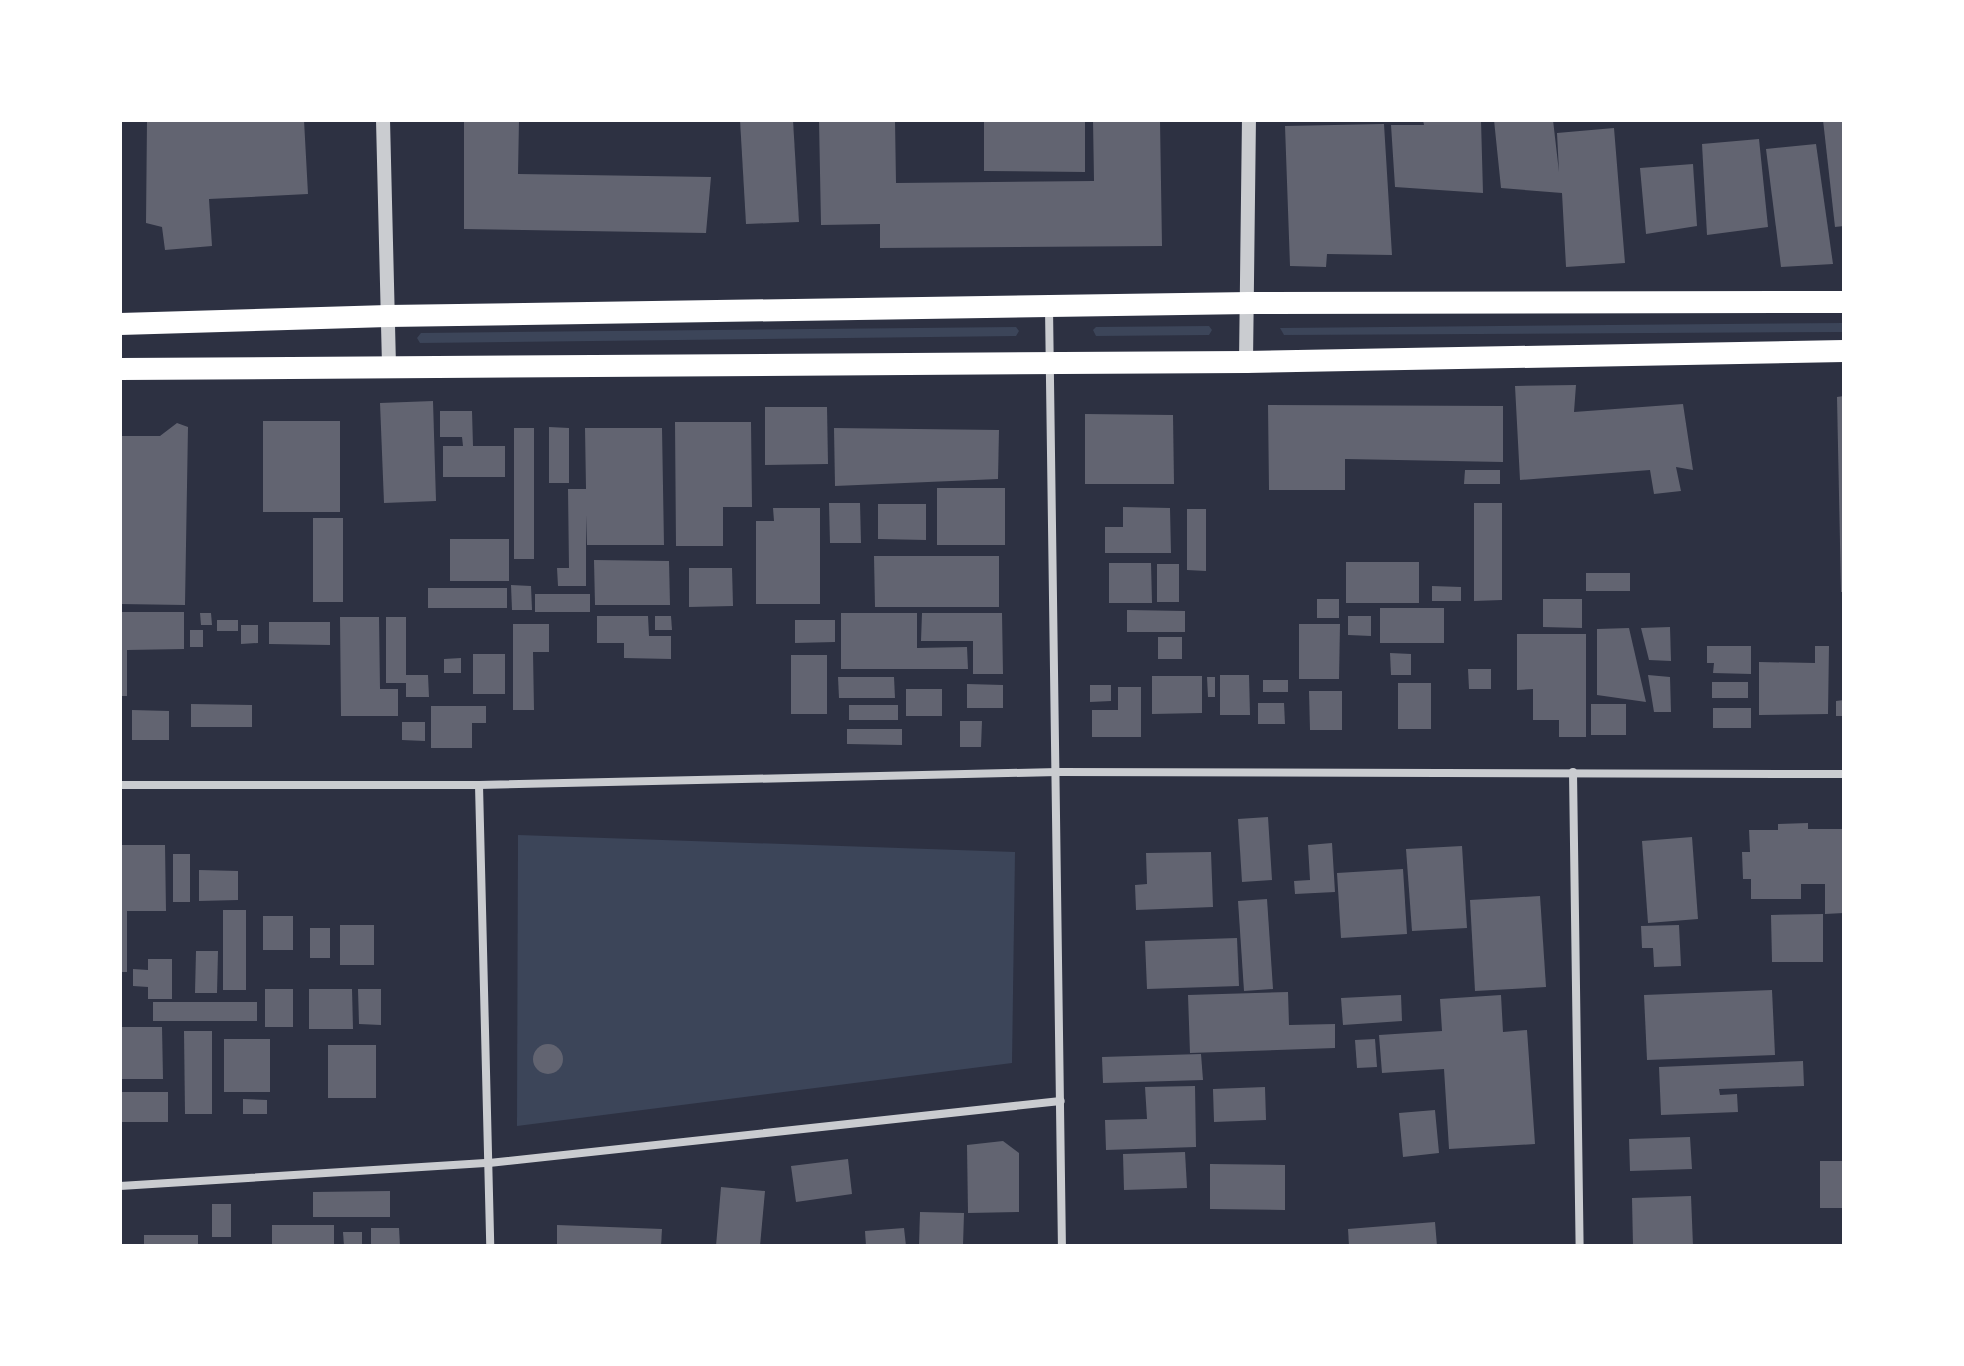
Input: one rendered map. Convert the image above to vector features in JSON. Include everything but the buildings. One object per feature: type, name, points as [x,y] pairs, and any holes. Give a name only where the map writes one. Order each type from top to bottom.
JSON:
[{"type":"highway","points":[[120,324],[388,316],[1250,303],[1844,302]]},
{"type":"highway","points":[[120,369],[1246,362],[1844,351]]},
{"type":"street","points":[[383,120],[389,367]]},
{"type":"street","points":[[1246,362],[1250,303],[1249,120]]},
{"type":"street","points":[[1049,308],[1058,772],[1062,1246]]},
{"type":"street","points":[[120,785],[479,785],[1058,772],[1844,774]]},
{"type":"street","points":[[1573,772],[1580,1246]]},
{"type":"street","points":[[479,785],[490,1246]]},
{"type":"street","points":[[120,1186],[489,1163],[1061,1101]]},
{"type":"shaded area","points":[[1844,323],[1844,332],[1284,335],[1280,328]]},
{"type":"shaded area","points":[[1209,326],[1212,330],[1209,335],[1096,336],[1093,330],[1096,327]]},
{"type":"shaded area","points":[[1016,327],[1019,331],[1016,336],[420,343],[417,338],[421,333]]},
{"type":"shaded area","points":[[518,835],[1015,852],[1012,1063],[517,1126]]}]
